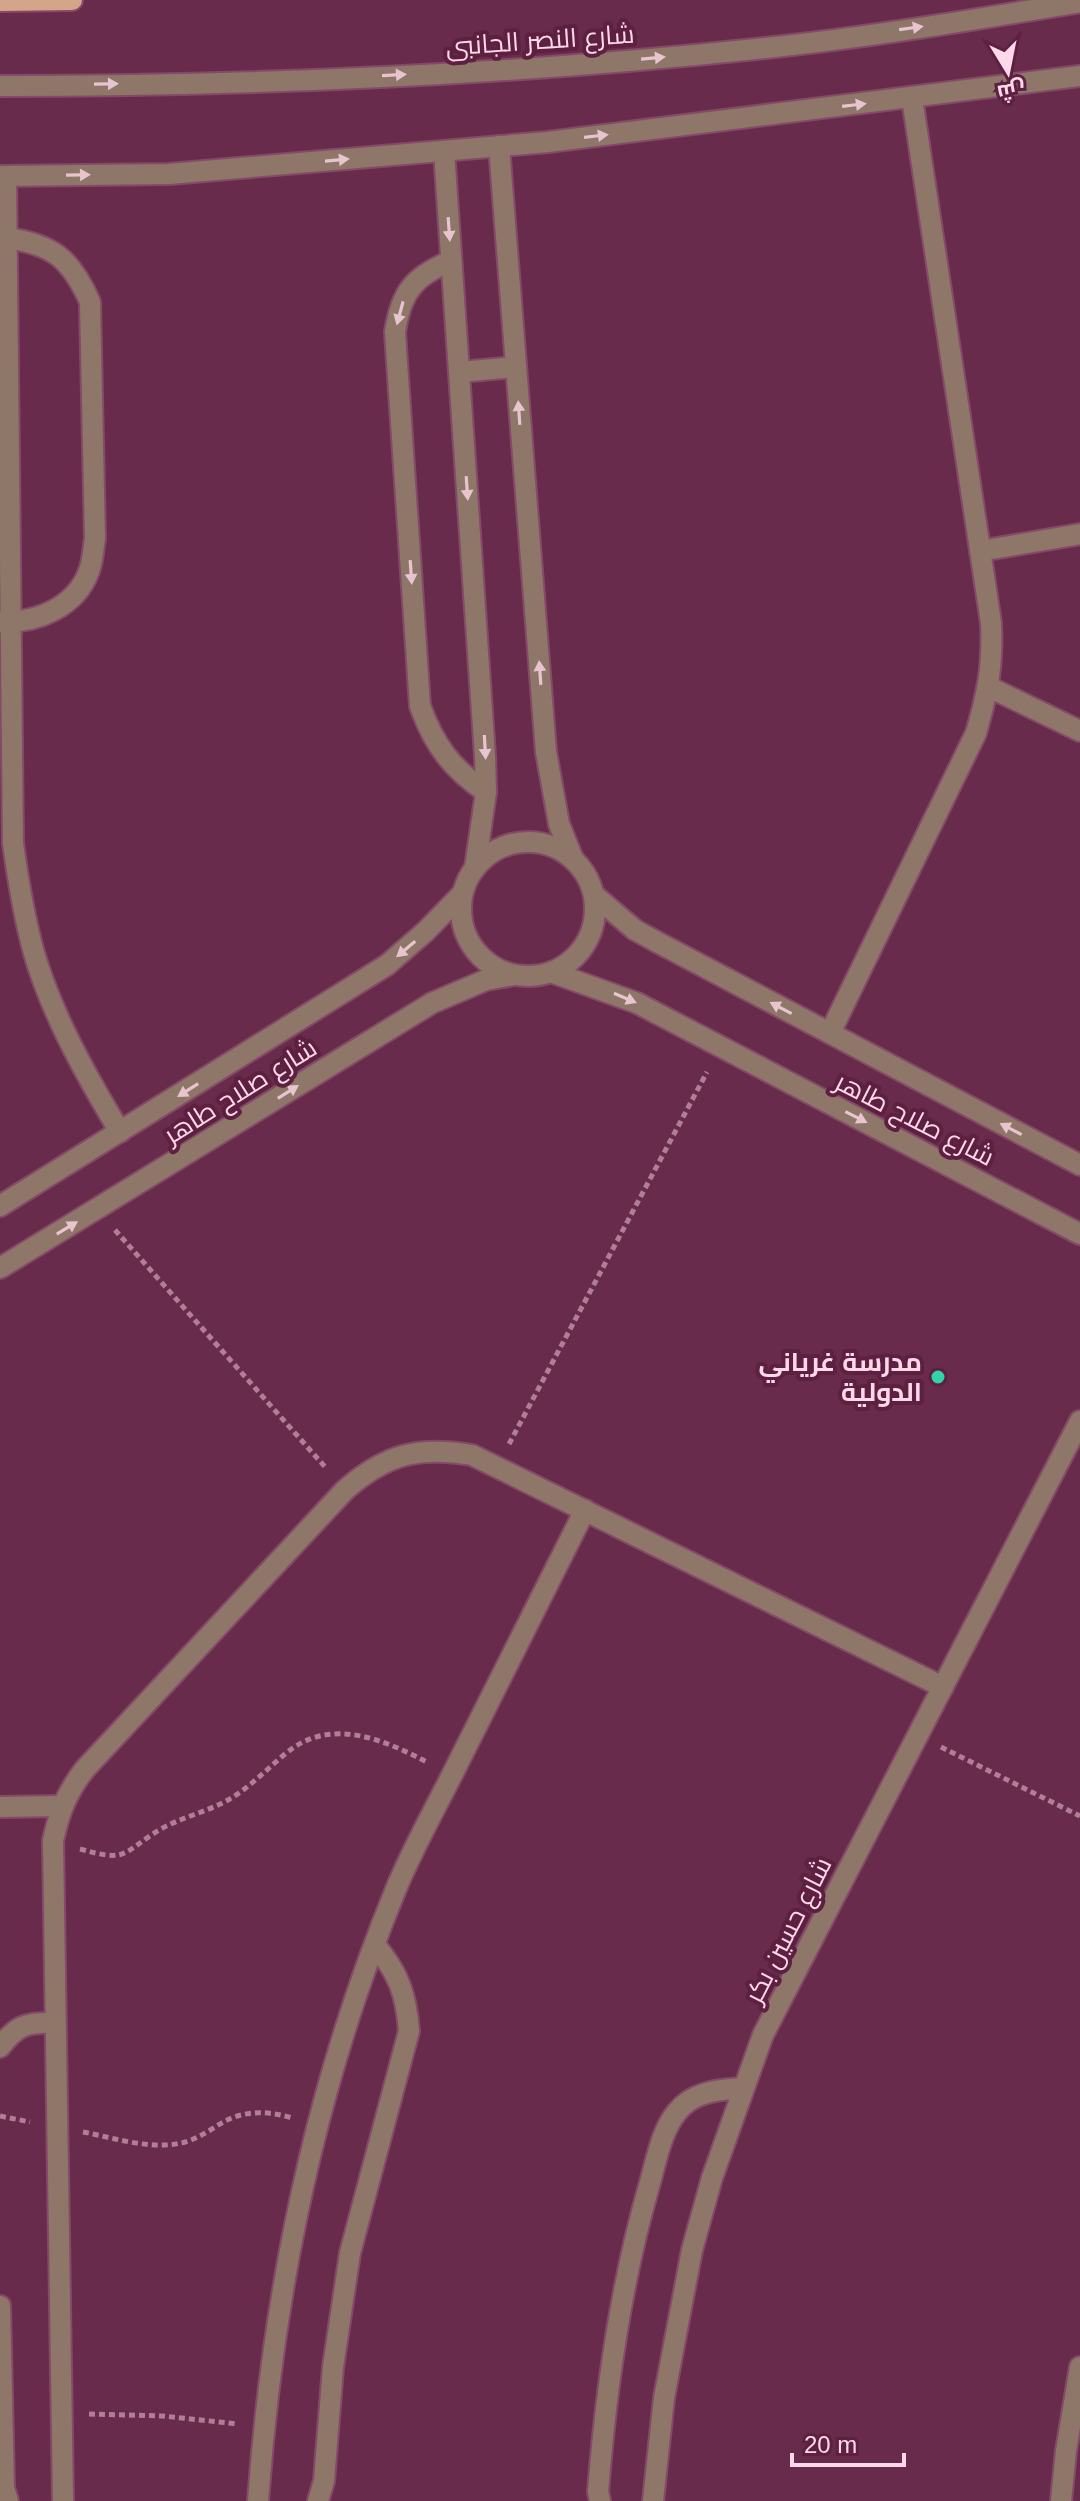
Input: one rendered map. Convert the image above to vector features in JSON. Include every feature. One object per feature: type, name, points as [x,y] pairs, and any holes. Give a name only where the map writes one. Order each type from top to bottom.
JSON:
[{"type":"main road","points":[[0,1],[72,0]]},
{"type":"street","name":"شارع النصر الجانبى","points":[[0,86],[276,80],[517,69],[758,49],[960,22],[1080,2]]},
{"type":"street","points":[[120,1132],[87,1076],[60,1018],[10,892],[13,843],[6,622],[6,238],[3,176],[169,174],[548,142],[1080,76]]},
{"type":"street","points":[[830,1033],[976,733],[989,687],[992,655],[991,623],[912,98]]},
{"type":"street","points":[[444,151],[486,792],[475,868],[462,894],[461,911],[471,945],[483,959],[497,969],[514,975],[533,976],[551,972],[568,963],[591,932],[595,914],[594,895],[586,875],[573,859],[559,824],[546,752],[499,146]]},
{"type":"street","points":[[6,238],[34,242],[60,255],[78,276],[90,302],[95,539],[89,571],[71,599],[43,617],[6,622]]},
{"type":"street","points":[[451,261],[429,270],[410,286],[399,308],[396,348],[420,706],[444,756],[463,777],[486,792]]},
{"type":"street","points":[[459,372],[516,367]]},
{"type":"street","points":[[980,551],[1080,534]]},
{"type":"street","points":[[989,687],[1080,731]]},
{"type":"street","points":[[475,868],[491,852],[511,844],[533,842],[554,847],[573,859]]},
{"type":"street","name":"شارع صلاح طاهر","points":[[0,1206],[387,965],[462,894]]},
{"type":"street","name":"شارع صلاح طاهر","points":[[594,895],[635,930],[1080,1165]]},
{"type":"street","name":"شارع صلاح طاهر","points":[[551,972],[637,1003],[1080,1234]]},
{"type":"street","name":"شارع صلاح طاهر","points":[[0,1268],[432,1003],[486,980],[514,975]]},
{"type":"street","name":"شارع حسين بكر","points":[[653,2501],[664,2398],[689,2265],[712,2178],[763,2035],[1080,1421]]},
{"type":"street","points":[[63,2501],[53,1841],[61,1806],[85,1769],[345,1490],[366,1472],[390,1459],[417,1451],[472,1455],[943,1687]]},
{"type":"street","points":[[258,2501],[273,2348],[289,2253],[316,2133],[344,2037],[397,1887],[585,1510]]},
{"type":"street","points":[[0,1807],[61,1806]]},
{"type":"street","points":[[318,2501],[324,2481],[333,2367],[350,2253],[409,2031],[401,1984],[390,1963],[375,1945]]},
{"type":"street","points":[[0,2047],[12,2031],[32,2022],[54,2023]]},
{"type":"street","points":[[600,2501],[604,2404],[618,2316],[637,2229],[661,2143],[677,2111],[687,2104],[707,2091],[743,2088]]},
{"type":"street","points":[[0,2306],[4,2488],[8,2501]]},
{"type":"street","points":[[1061,2501],[1080,2367]]},
{"type":"path","points":[[497,1466],[720,1047]]},
{"type":"path","points":[[97,1209],[345,1490]]},
{"type":"path","points":[[53,1841],[100,1856],[123,1855],[163,1828],[229,1800],[287,1752],[310,1740],[337,1734],[363,1735],[389,1743],[453,1775]]},
{"type":"path","points":[[918,1735],[1080,1816]]},
{"type":"path","points":[[0,2116],[161,2146],[186,2143],[250,2113],[274,2112],[297,2119],[316,2133]]},
{"type":"path","points":[[61,2415],[163,2416],[263,2428]]},
{"type":"place","name":"مدرسة غرياني الدولية","points":[[938,1377]]}]
